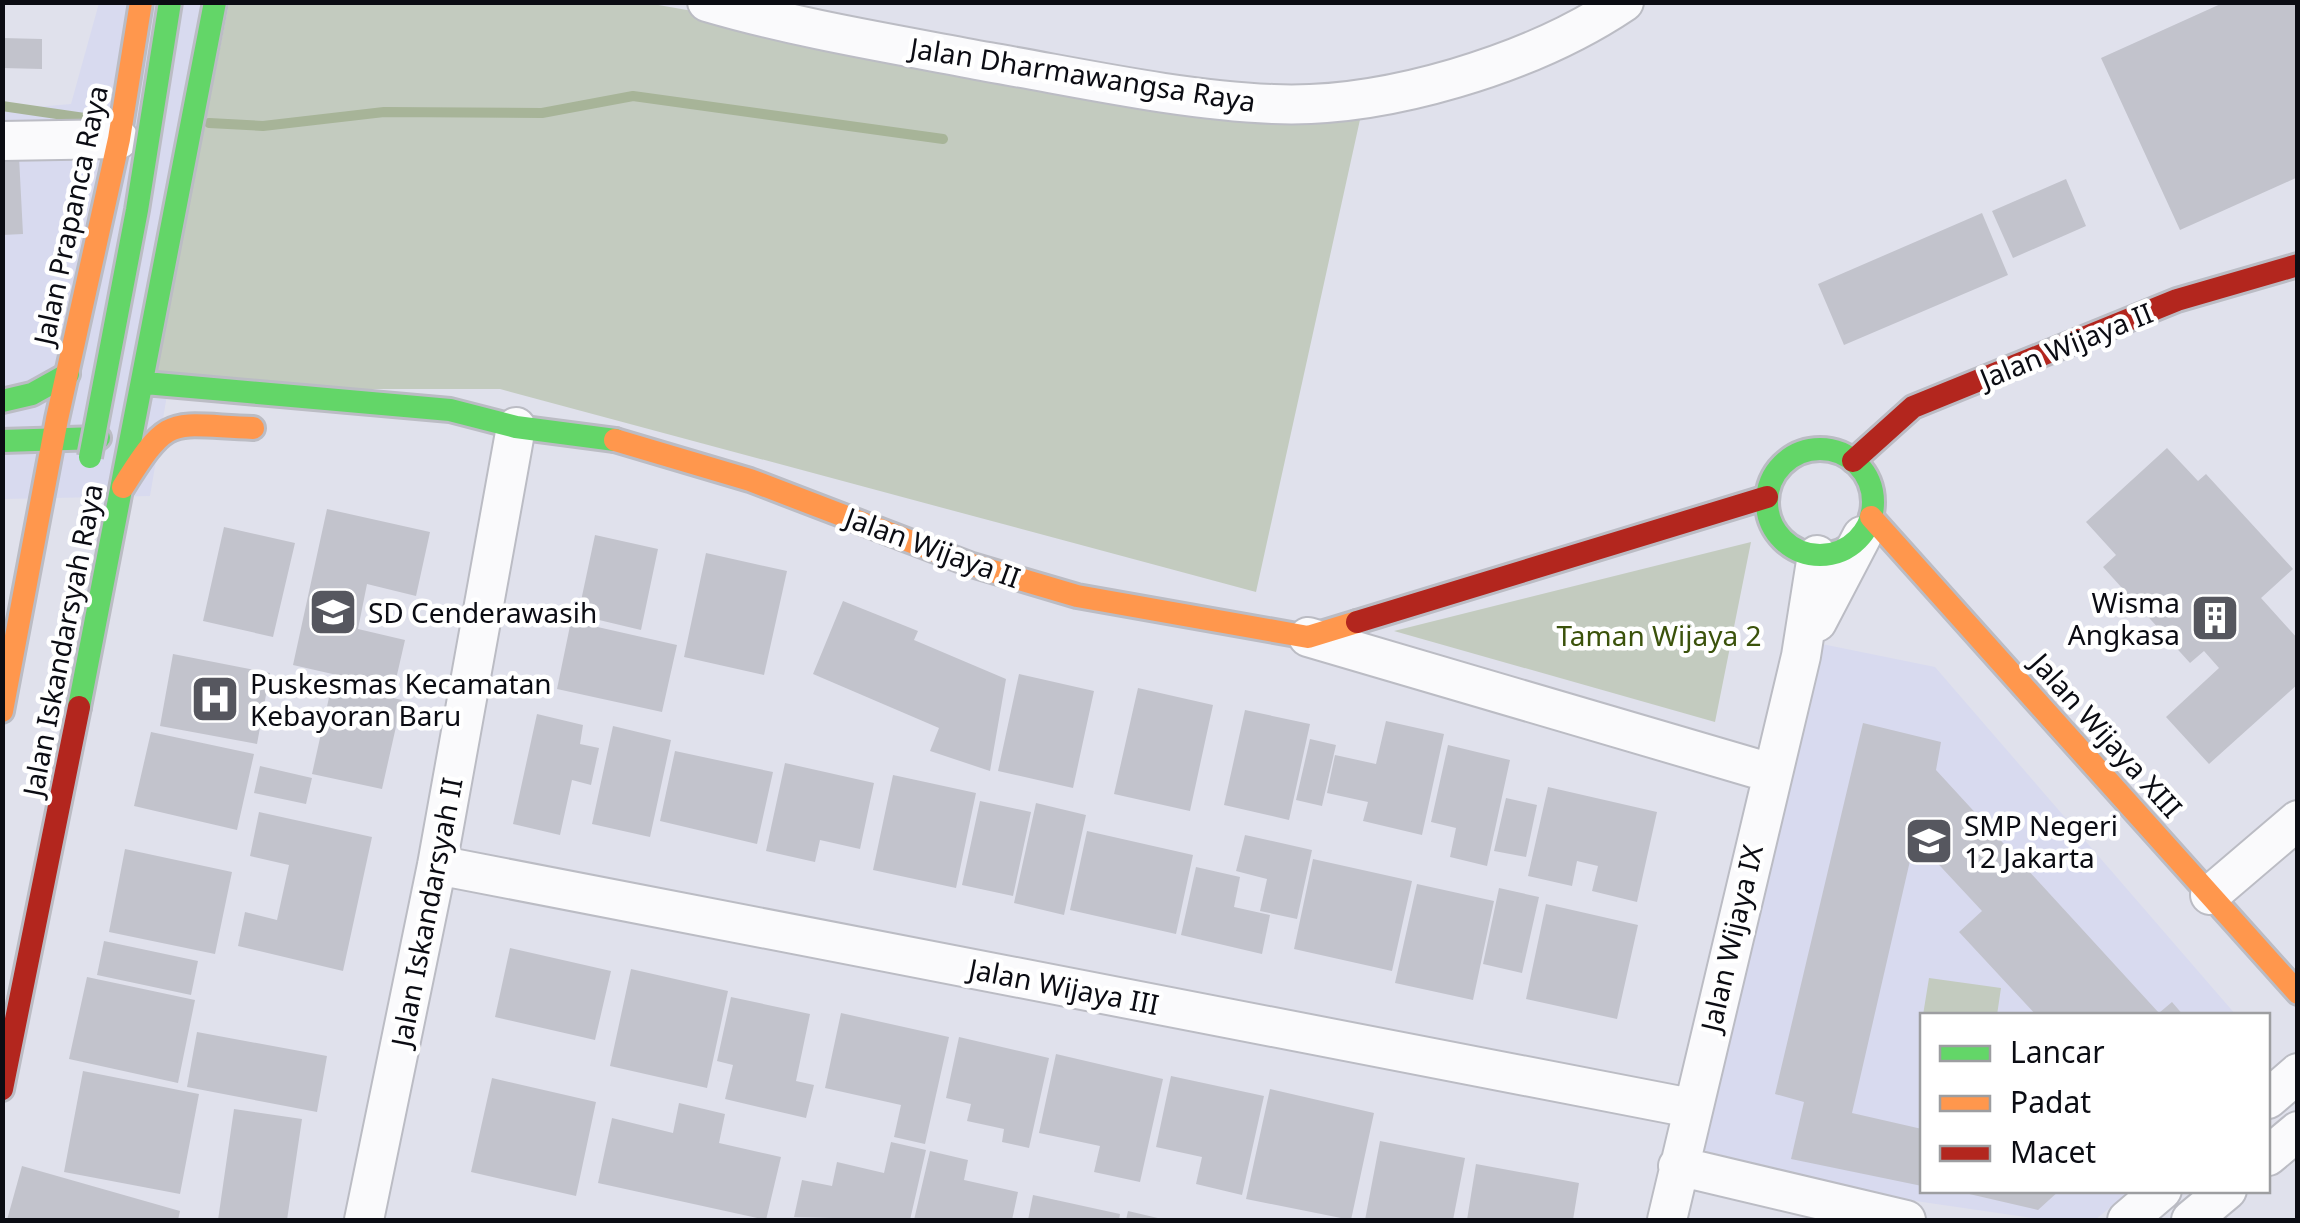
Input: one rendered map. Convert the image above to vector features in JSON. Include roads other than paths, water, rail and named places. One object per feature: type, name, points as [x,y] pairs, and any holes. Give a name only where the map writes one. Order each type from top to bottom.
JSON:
[{"type":"street","name":"Jalan Prapanca Raya","points":[[54,438],[119,139],[141,2]]},
{"type":"street","points":[[86,476],[137,210],[170,2]]},
{"type":"street","points":[[2,440],[132,438],[215,2]]},
{"type":"street","name":"Jalan Dharmawangsa Raya","points":[[707,2],[784,24],[1016,67],[1274,104],[1358,98],[1462,79],[1624,2]]},
{"type":"street","points":[[2,140],[119,139]]},
{"type":"street","name":"Jalan Wijaya II","points":[[1853,460],[1913,407],[2177,300],[2296,270]]},
{"type":"street","points":[[2,402],[32,394],[68,374]]},
{"type":"street","name":"Jalan Wijaya II","points":[[145,384],[450,410],[515,432]]},
{"type":"street","points":[[123,487],[154,437],[176,425],[275,428]]},
{"type":"street","name":"Jalan Iskandarsyah II","points":[[372,1219],[515,432]]},
{"type":"street","name":"Jalan Wijaya II","points":[[454,436],[565,433],[638,442],[750,480],[972,565],[1077,596],[1308,637],[1771,773]]},
{"type":"street","name":"Jalan Iskandarsyah Raya","points":[[2,711],[54,438]]},
{"type":"street","name":"Jalan Iskandarsyah Raya","points":[[2,1089],[132,438]]},
{"type":"street","points":[[1832,450],[1853,460],[1870,486],[1867,526],[1847,548],[1817,555],[1797,550],[1780,536],[1770,518],[1767,497],[1778,468],[1803,452],[1832,450]]},
{"type":"street","name":"Jalan Wijaya II","points":[[1308,637],[1767,497]]},
{"type":"street","name":"Jalan Wijaya IX","points":[[1802,656],[1867,526]]},
{"type":"street","name":"Jalan Wijaya XIII","points":[[1867,526],[2298,992]]},
{"type":"street","name":"Jalan Wijaya IX","points":[[1667,1220],[1690,1108],[1802,656],[1817,555]]},
{"type":"street","points":[[2210,895],[2298,820]]},
{"type":"street","name":"Jalan Wijaya III","points":[[437,865],[1690,1108]]},
{"type":"street","points":[[2270,1097],[2298,1073]]},
{"type":"street","points":[[2270,1154],[2298,1131]]},
{"type":"street","points":[[1678,1166],[1906,1220]]},
{"type":"street","points":[[2128,1220],[2159,1193]]},
{"type":"street","points":[[2190,1220],[2222,1193]]},
{"type":"waterway","points":[[209,123],[263,126],[384,112],[542,113],[633,96],[943,139]]},
{"type":"waterway","points":[[2,106],[105,121]]},
{"type":"place","name":"SD Cenderawasih","points":[[333,612]]},
{"type":"place","name":"Wisma Angkasa","points":[[2215,618]]},
{"type":"place","name":"Puskesmas Kecamatan Kebayoran Baru","points":[[215,699]]},
{"type":"place","name":"SMP Negeri 12 Jakarta","points":[[1929,841]]},
{"type":"park label","name":"Taman Wijaya 2","points":[[1659,635]]}]
